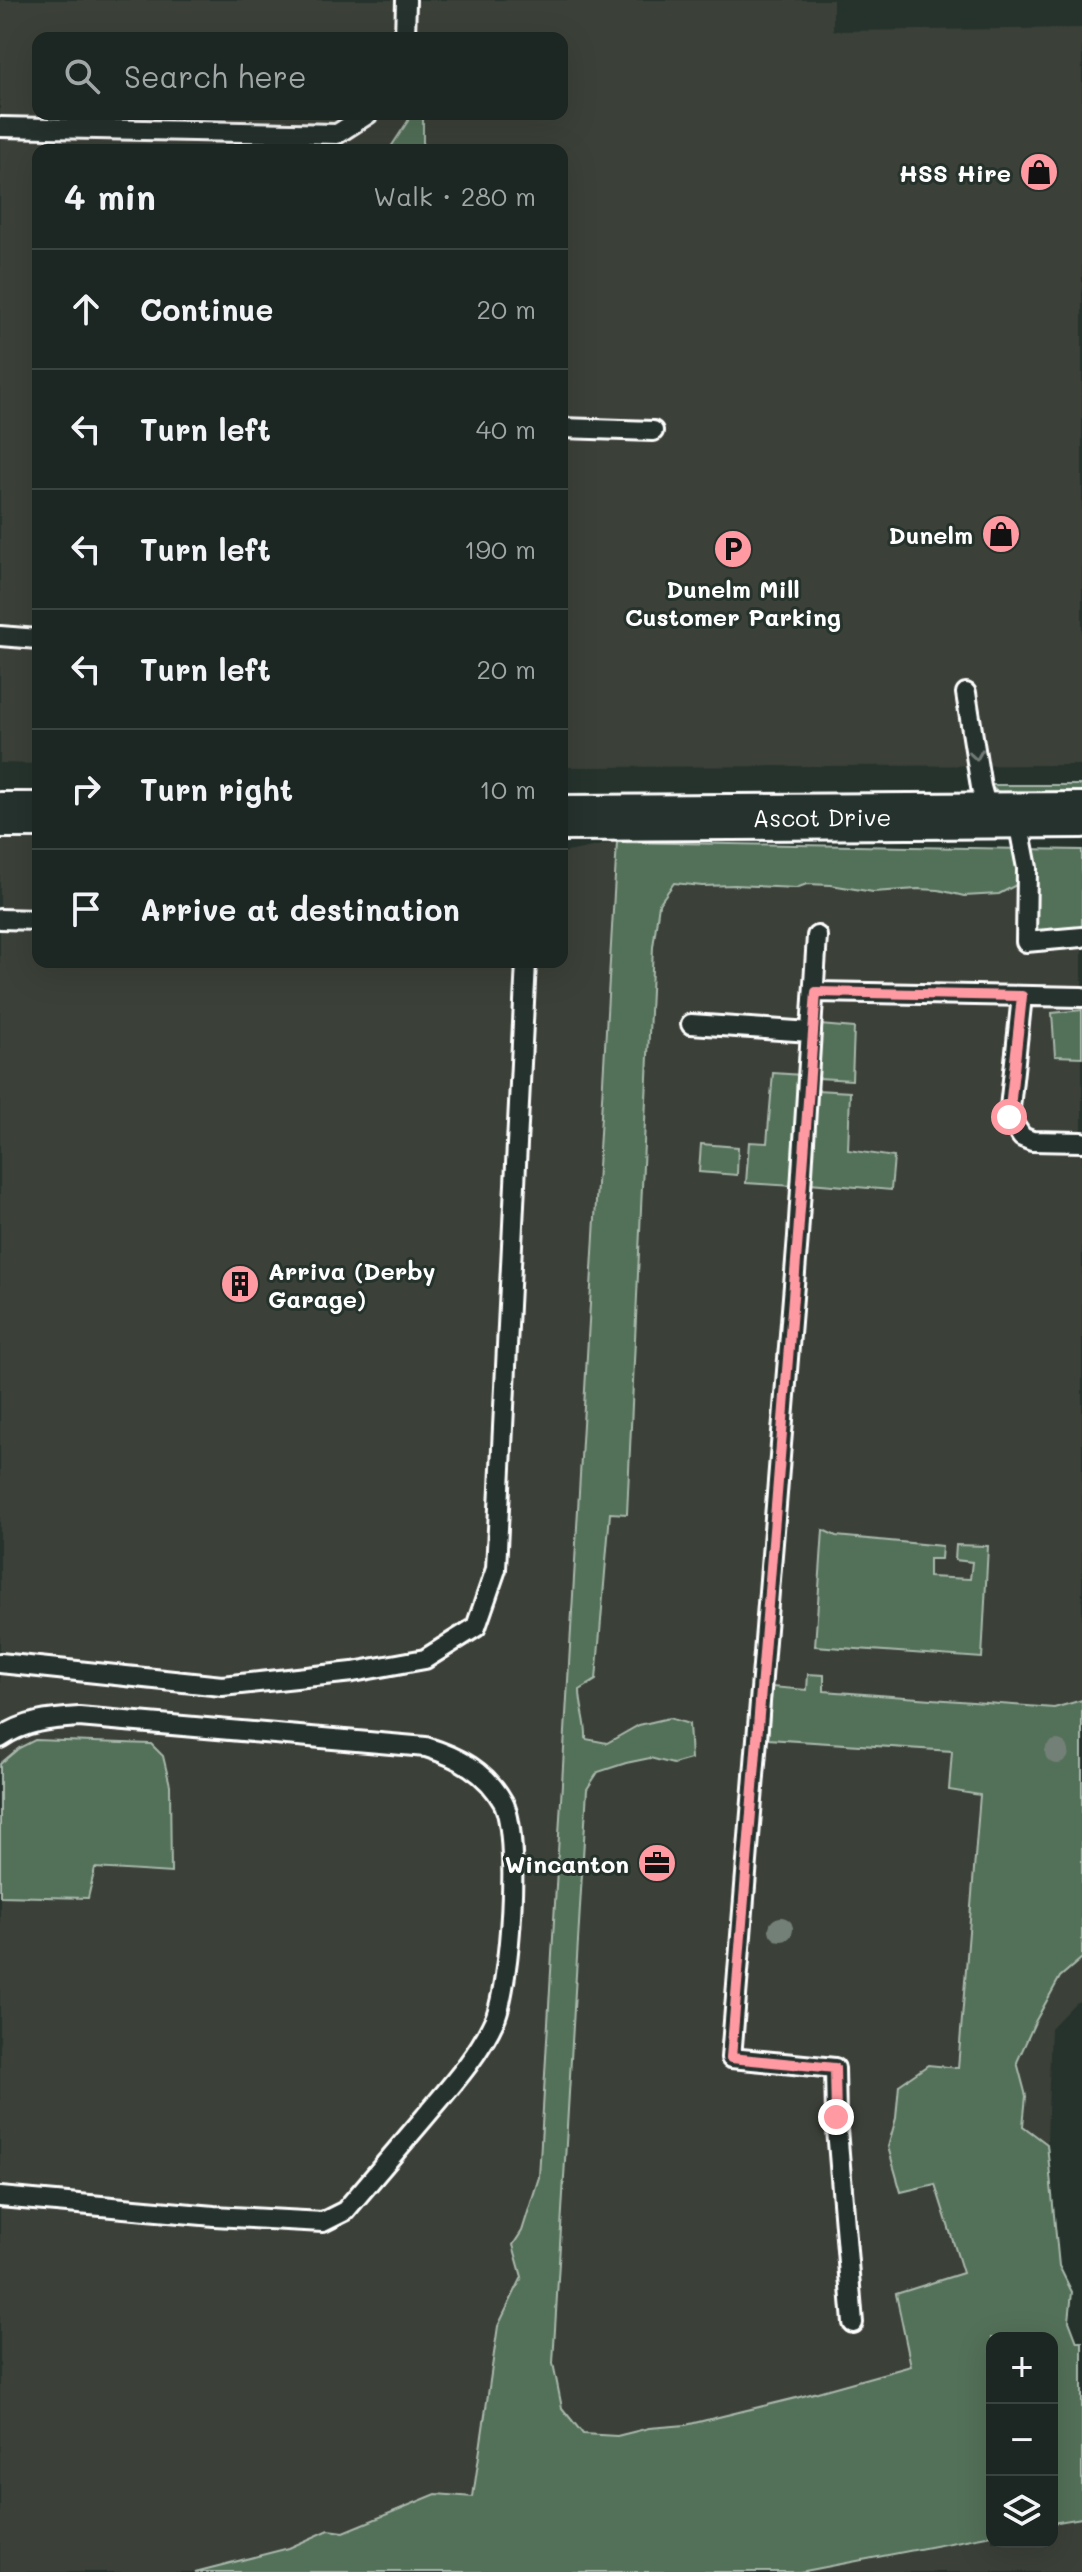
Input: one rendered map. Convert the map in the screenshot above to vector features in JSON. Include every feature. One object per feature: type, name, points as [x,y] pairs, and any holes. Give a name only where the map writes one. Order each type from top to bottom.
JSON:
[{"type":"street","points":[[0,815],[32,815]]},
{"type":"street","name":"Ascot Drive","points":[[568,818],[1082,815]]},
{"type":"lane","points":[[405,32],[406,0]]},
{"type":"lane","points":[[0,127],[337,134],[359,120]]},
{"type":"lane","points":[[568,428],[653,431]]},
{"type":"lane","points":[[0,636],[32,639]]},
{"type":"lane","points":[[966,693],[981,787],[1003,816],[1027,868],[1026,942],[1082,937]]},
{"type":"lane","points":[[0,919],[32,920]]},
{"type":"lane","points":[[817,936],[816,992],[797,1251],[731,2058],[835,2068],[836,2117],[853,2323]]},
{"type":"lane","points":[[0,1663],[222,1686],[353,1672],[425,1659],[476,1627],[496,1569],[526,968]]},
{"type":"lane","points":[[816,992],[1082,997]]},
{"type":"lane","points":[[1022,996],[1009,1117],[1022,1137],[1032,1141],[1082,1142]]},
{"type":"lane","points":[[691,1024],[811,1032]]},
{"type":"lane","points":[[0,1738],[16,1727],[42,1719],[79,1717],[426,1747],[452,1755],[474,1768],[493,1786],[505,1805],[512,1852],[507,1969],[496,2017],[468,2066],[345,2211],[323,2222],[214,2216],[0,2197]]},
{"type":"shaded area","points":[[0,0],[833,0],[833,31],[1082,28],[1082,765],[568,767],[568,144],[32,144],[32,764],[0,763]]},
{"type":"shaded area","points":[[0,835],[32,837],[32,968],[568,968],[568,852],[617,842],[1082,850],[1082,2000],[1075,2003],[1051,2028],[1040,2332],[986,2332],[986,2396],[228,2572],[0,2572]]},
{"type":"shaded area","points":[[1082,2518],[1082,2572],[800,2572],[986,2536],[986,2548],[1058,2548],[1058,2522]]},
{"type":"green space","points":[[423,120],[423,144],[393,144],[408,121]]},
{"type":"green space","points":[[988,785],[1082,785],[1082,791],[1002,794]]},
{"type":"green space","points":[[617,842],[1082,850],[1082,927],[1053,931],[1033,930],[1035,885],[1016,885],[999,894],[964,896],[939,890],[873,892],[831,885],[807,884],[796,888],[674,883],[659,904],[653,947],[627,1514],[610,1513],[596,1680],[580,1690],[586,1739],[607,1743],[639,1725],[669,1718],[689,1724],[691,1759],[673,1764],[650,1758],[626,1763],[598,1772],[587,1789],[553,2363],[562,2408],[583,2434],[617,2436],[649,2428],[686,2425],[911,2366],[896,2294],[963,2273],[935,2184],[901,2192],[888,2147],[896,2118],[899,2085],[928,2065],[958,2068],[980,1795],[949,1790],[952,1751],[768,1739],[772,1687],[807,1690],[808,1674],[824,1675],[824,1691],[1054,1708],[1082,1700],[1082,1958],[1060,1977],[1017,2062],[1026,2096],[1023,2126],[1047,2144],[1059,2266],[1072,2292],[1069,2321],[1077,2342],[1082,2342],[1082,2518],[1058,2522],[1058,2332],[986,2332],[986,2536],[800,2572],[195,2572],[289,2548],[329,2530],[344,2532],[436,2494],[473,2497],[498,2326],[522,2277],[513,2245],[522,2231],[539,2177]]},
{"type":"green space","points":[[1082,1010],[1082,1057],[1055,1056],[1052,1013]]},
{"type":"green space","points":[[820,1025],[854,1028],[852,1080],[818,1078]]},
{"type":"green space","points":[[773,1073],[802,1075],[794,1186],[746,1183],[749,1142],[767,1143]]},
{"type":"green space","points":[[816,1090],[850,1092],[848,1150],[894,1157],[891,1190],[810,1183]]},
{"type":"green space","points":[[701,1144],[738,1147],[737,1175],[699,1172]]},
{"type":"green space","points":[[823,1530],[836,1536],[942,1546],[941,1559],[929,1559],[929,1577],[970,1579],[972,1562],[955,1560],[956,1545],[988,1546],[982,1658],[815,1646]]},
{"type":"green space","points":[[35,1740],[151,1744],[163,1756],[170,1785],[171,1873],[95,1868],[88,1898],[0,1896],[0,1764],[19,1748]]},
{"type":"place","name":"HSS Hire","points":[[1039,172]]},
{"type":"place","name":"Dunelm","points":[[1001,534]]},
{"type":"place","name":"Dunelm Mill Customer Parking","points":[[733,549]]},
{"type":"place","name":"Arriva (Derby Garage)","points":[[240,1284]]},
{"type":"place","name":"Wincanton","points":[[657,1863]]},
{"type":"route","points":[[836,2117],[835,2068],[731,2058],[816,992],[1022,996],[1009,1117]]}]
